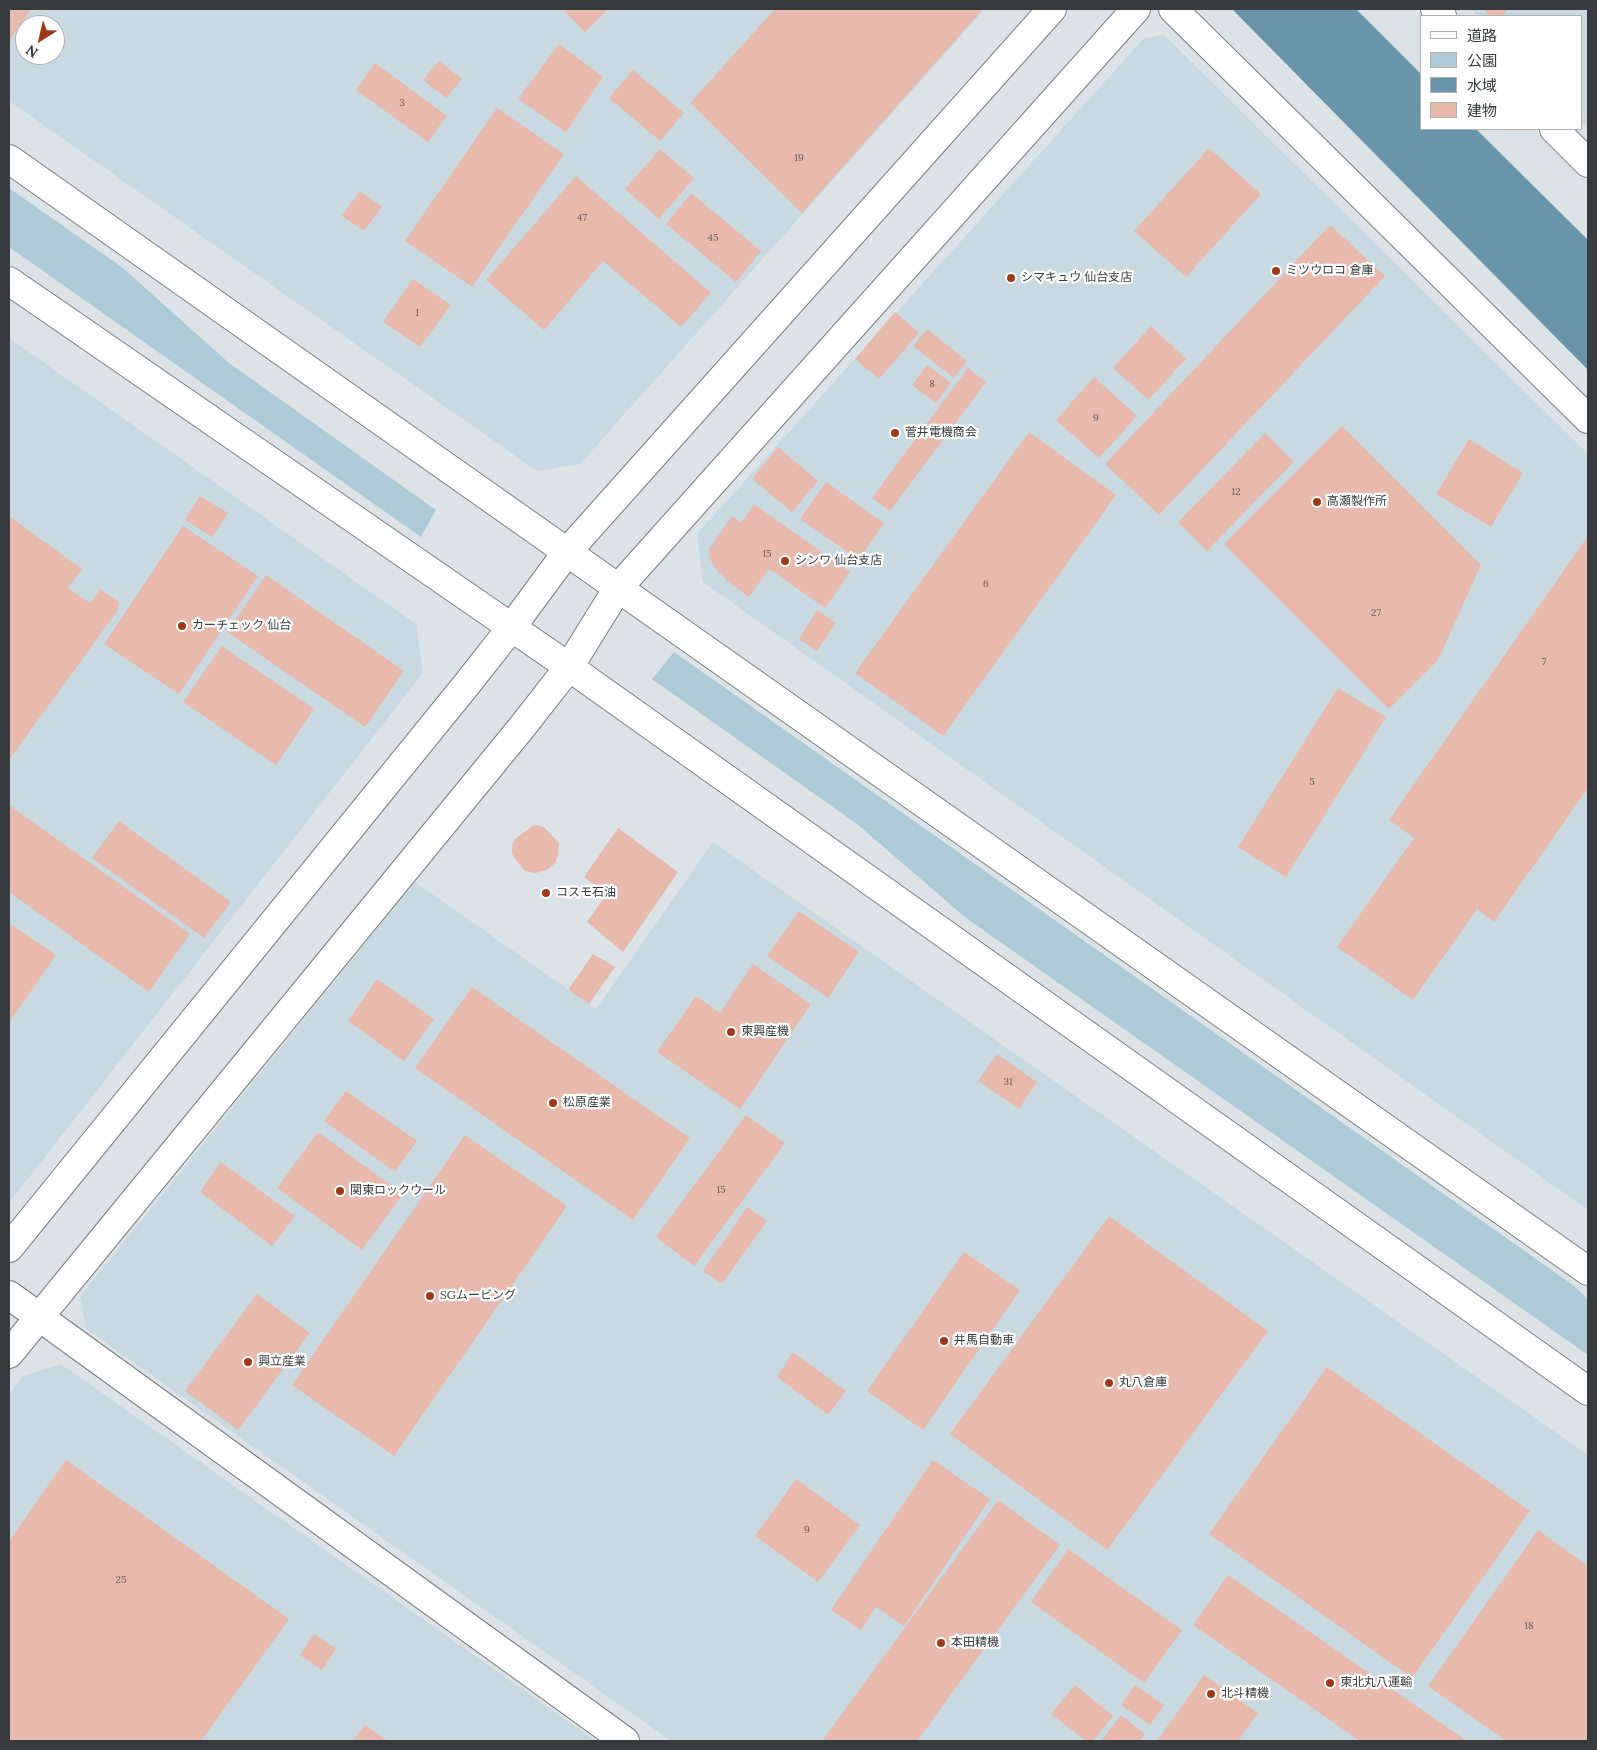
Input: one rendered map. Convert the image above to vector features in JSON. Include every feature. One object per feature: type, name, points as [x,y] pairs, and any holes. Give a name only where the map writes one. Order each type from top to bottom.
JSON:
[{"type":"street","points":[[9,1248],[511,628],[567,552],[1052,9]]},
{"type":"street","points":[[9,1354],[522,727],[569,667],[618,588],[1136,9]]},
{"type":"street","points":[[1173,9],[1588,419]]},
{"type":"street","points":[[1555,130],[1588,163]]},
{"type":"street","points":[[9,159],[1588,1271]]},
{"type":"street","points":[[9,281],[569,667],[1588,1391]]},
{"type":"street","points":[[9,1295],[625,1741]]},
{"type":"shaded area","points":[[9,9],[985,9],[580,464],[537,471],[9,101]]},
{"type":"shaded area","points":[[1470,9],[1588,9],[1588,128],[1582,122],[1582,15],[1477,15]]},
{"type":"shaded area","points":[[1164,35],[1588,454],[1588,1210],[703,582],[697,534],[1144,38]]},
{"type":"shaded area","points":[[9,338],[416,624],[423,673],[9,1203]]},
{"type":"shaded area","points":[[713,842],[1588,1455],[1588,1741],[671,1741],[86,1329],[80,1296],[415,882],[596,1009]]},
{"type":"shaded area","points":[[61,1364],[596,1741],[9,1741],[9,1394],[23,1376]]},
{"type":"green space","points":[[9,188],[123,268],[229,363],[436,510],[421,537],[9,247]]},
{"type":"green space","points":[[674,652],[1573,1285],[1588,1299],[1588,1355],[966,918],[857,824],[652,679]]},
{"type":"water","points":[[1232,9],[1356,9],[1420,73],[1420,130],[1477,130],[1588,240],[1588,370]]},
{"type":"building","points":[[9,9],[31,9],[27,15],[15,15],[15,32],[9,41]]},
{"type":"building","points":[[562,9],[608,9],[585,32]]},
{"type":"building","points":[[775,9],[983,9],[802,213],[690,103]]},
{"type":"building","points":[[1482,9],[1508,9],[1503,15],[1490,15]]},
{"type":"building","points":[[559,44],[603,77],[566,132],[518,99]]},
{"type":"building","points":[[439,61],[462,79],[446,98],[423,80]]},
{"type":"building","points":[[375,63],[447,116],[428,142],[356,90]]},
{"type":"building","points":[[633,70],[684,113],[660,141],[609,98]]},
{"type":"building","points":[[497,108],[564,154],[472,287],[405,241]]},
{"type":"building","points":[[1209,148],[1261,194],[1186,277],[1134,231]]},
{"type":"building","points":[[660,149],[694,178],[659,219],[625,189]]},
{"type":"building","points":[[576,176],[711,293],[681,327],[603,261],[544,330],[486,280]]},
{"type":"building","points":[[360,191],[382,207],[364,231],[342,216]]},
{"type":"building","points":[[691,193],[761,251],[736,282],[666,224]]},
{"type":"building","points":[[1330,225],[1385,276],[1159,515],[1105,464]]},
{"type":"building","points":[[413,279],[451,305],[420,347],[383,322]]},
{"type":"building","points":[[895,312],[919,333],[879,379],[855,359]]},
{"type":"building","points":[[1151,326],[1186,359],[1148,400],[1113,368]]},
{"type":"building","points":[[927,329],[967,361],[954,378],[913,346]]},
{"type":"building","points":[[927,365],[951,383],[936,403],[912,385]]},
{"type":"building","points":[[968,368],[986,382],[890,511],[872,498]]},
{"type":"building","points":[[1094,377],[1137,416],[1099,458],[1056,420]]},
{"type":"building","points":[[1342,426],[1481,565],[1438,660],[1389,709],[1224,544]]},
{"type":"building","points":[[1029,432],[1116,495],[943,736],[855,673]]},
{"type":"building","points":[[1265,433],[1294,462],[1207,551],[1178,522]]},
{"type":"building","points":[[1469,439],[1523,473],[1491,527],[1436,494]]},
{"type":"building","points":[[778,447],[818,481],[792,512],[752,479]]},
{"type":"building","points":[[826,482],[884,523],[859,560],[800,519]]},
{"type":"building","points":[[200,496],[228,513],[212,537],[185,520]]},
{"type":"building","points":[[754,504],[850,572],[825,608],[769,569],[749,597],[727,581],[715,568],[710,559],[709,549],[732,516],[741,523]]},
{"type":"building","points":[[9,516],[82,569],[68,588],[90,603],[100,589],[119,602],[118,610],[9,760]]},
{"type":"building","points":[[183,526],[258,576],[179,694],[104,644]]},
{"type":"building","points":[[1588,536],[1588,788],[1494,922],[1477,909],[1413,1000],[1337,947],[1414,838],[1389,820]]},
{"type":"building","points":[[266,575],[404,671],[365,727],[227,632]]},
{"type":"building","points":[[817,610],[836,623],[817,651],[799,639]]},
{"type":"building","points":[[222,646],[314,709],[276,765],[183,702]]},
{"type":"building","points":[[1338,688],[1386,717],[1286,877],[1238,847]]},
{"type":"building","points":[[9,805],[190,934],[149,992],[9,892]]},
{"type":"building","points":[[119,821],[231,902],[204,938],[92,858]]},
{"type":"building","points":[[534,825],[544,827],[559,843],[558,856],[555,863],[547,870],[535,873],[525,871],[512,854],[512,845],[516,838]]},
{"type":"building","points":[[618,828],[678,872],[623,952],[587,922],[607,893],[584,877]]},
{"type":"building","points":[[799,911],[859,952],[828,998],[767,956]]},
{"type":"building","points":[[9,923],[56,955],[9,1023]]},
{"type":"building","points":[[593,954],[615,967],[589,1004],[568,990]]},
{"type":"building","name":"東興産機","points":[[753,964],[811,1004],[740,1109],[657,1052],[696,996],[720,1013]]},
{"type":"building","points":[[377,979],[434,1019],[404,1061],[348,1021]]},
{"type":"building","name":"松原産業","points":[[472,987],[690,1138],[633,1220],[415,1068]]},
{"type":"building","points":[[997,1054],[1037,1082],[1019,1109],[978,1081]]},
{"type":"building","points":[[346,1091],[417,1141],[395,1172],[324,1121]]},
{"type":"building","points":[[746,1115],[785,1143],[694,1266],[656,1237]]},
{"type":"building","name":"関東ロックウール","points":[[318,1132],[403,1194],[362,1250],[277,1188]]},
{"type":"building","name":"SGムービング","points":[[465,1135],[567,1206],[394,1456],[292,1385]]},
{"type":"building","points":[[221,1162],[295,1216],[272,1246],[200,1192]]},
{"type":"building","points":[[747,1207],[767,1221],[722,1284],[703,1271]]},
{"type":"building","name":"丸八倉庫","points":[[1109,1216],[1268,1331],[1107,1550],[950,1434]]},
{"type":"building","name":"井馬自動車","points":[[964,1252],[1020,1290],[923,1430],[867,1391]]},
{"type":"building","name":"興立産業","points":[[257,1294],[310,1333],[238,1430],[185,1391]]},
{"type":"building","points":[[793,1352],[846,1391],[828,1415],[777,1377]]},
{"type":"building","points":[[1327,1367],[1530,1511],[1412,1678],[1209,1534]]},
{"type":"building","points":[[66,1460],[289,1619],[201,1741],[9,1741],[9,1541]]},
{"type":"building","points":[[933,1460],[990,1499],[904,1626],[876,1607],[861,1630],[831,1610]]},
{"type":"building","points":[[796,1479],[860,1525],[818,1582],[755,1536]]},
{"type":"building","name":"本田精機","points":[[998,1500],[1060,1545],[917,1741],[822,1741]]},
{"type":"building","points":[[1538,1530],[1588,1566],[1588,1741],[1506,1741],[1428,1686]]},
{"type":"building","points":[[1068,1549],[1182,1630],[1144,1683],[1031,1602]]},
{"type":"building","name":"東北丸八運輸","points":[[1228,1575],[1467,1741],[1360,1741],[1193,1625]]},
{"type":"building","points":[[314,1634],[336,1649],[322,1670],[300,1655]]},
{"type":"building","name":"北斗精機","points":[[1204,1675],[1258,1713],[1238,1741],[1157,1741]]},
{"type":"building","points":[[1075,1685],[1113,1716],[1093,1741],[1086,1741],[1051,1714]]},
{"type":"building","points":[[1135,1685],[1164,1705],[1150,1725],[1121,1705]]},
{"type":"building","points":[[1121,1715],[1145,1734],[1140,1741],[1101,1741]]},
{"type":"building","points":[[365,1725],[388,1741],[353,1741]]},
{"type":"place","name":"ミツウロコ 倉庫","points":[[1276,271]]},
{"type":"place","name":"シマキュウ 仙台支店","points":[[1011,278]]},
{"type":"place","name":"菅井電機商会","points":[[895,433]]},
{"type":"place","name":"高瀬製作所","points":[[1317,502]]},
{"type":"place","name":"シンワ 仙台支店","points":[[785,561]]},
{"type":"place","name":"カーチェック 仙台","points":[[182,626]]},
{"type":"place","name":"コスモ石油","points":[[546,893]]},
{"type":"place","name":"東興産機","points":[[731,1032]]},
{"type":"place","name":"松原産業","points":[[553,1103]]},
{"type":"place","name":"関東ロックウール","points":[[340,1191]]},
{"type":"place","name":"SGムービング","points":[[430,1296]]},
{"type":"place","name":"井馬自動車","points":[[944,1341]]},
{"type":"place","name":"興立産業","points":[[248,1362]]},
{"type":"place","name":"丸八倉庫","points":[[1109,1383]]},
{"type":"place","name":"本田精機","points":[[941,1643]]},
{"type":"place","name":"東北丸八運輸","points":[[1330,1683]]},
{"type":"place","name":"北斗精機","points":[[1211,1694]]}]
